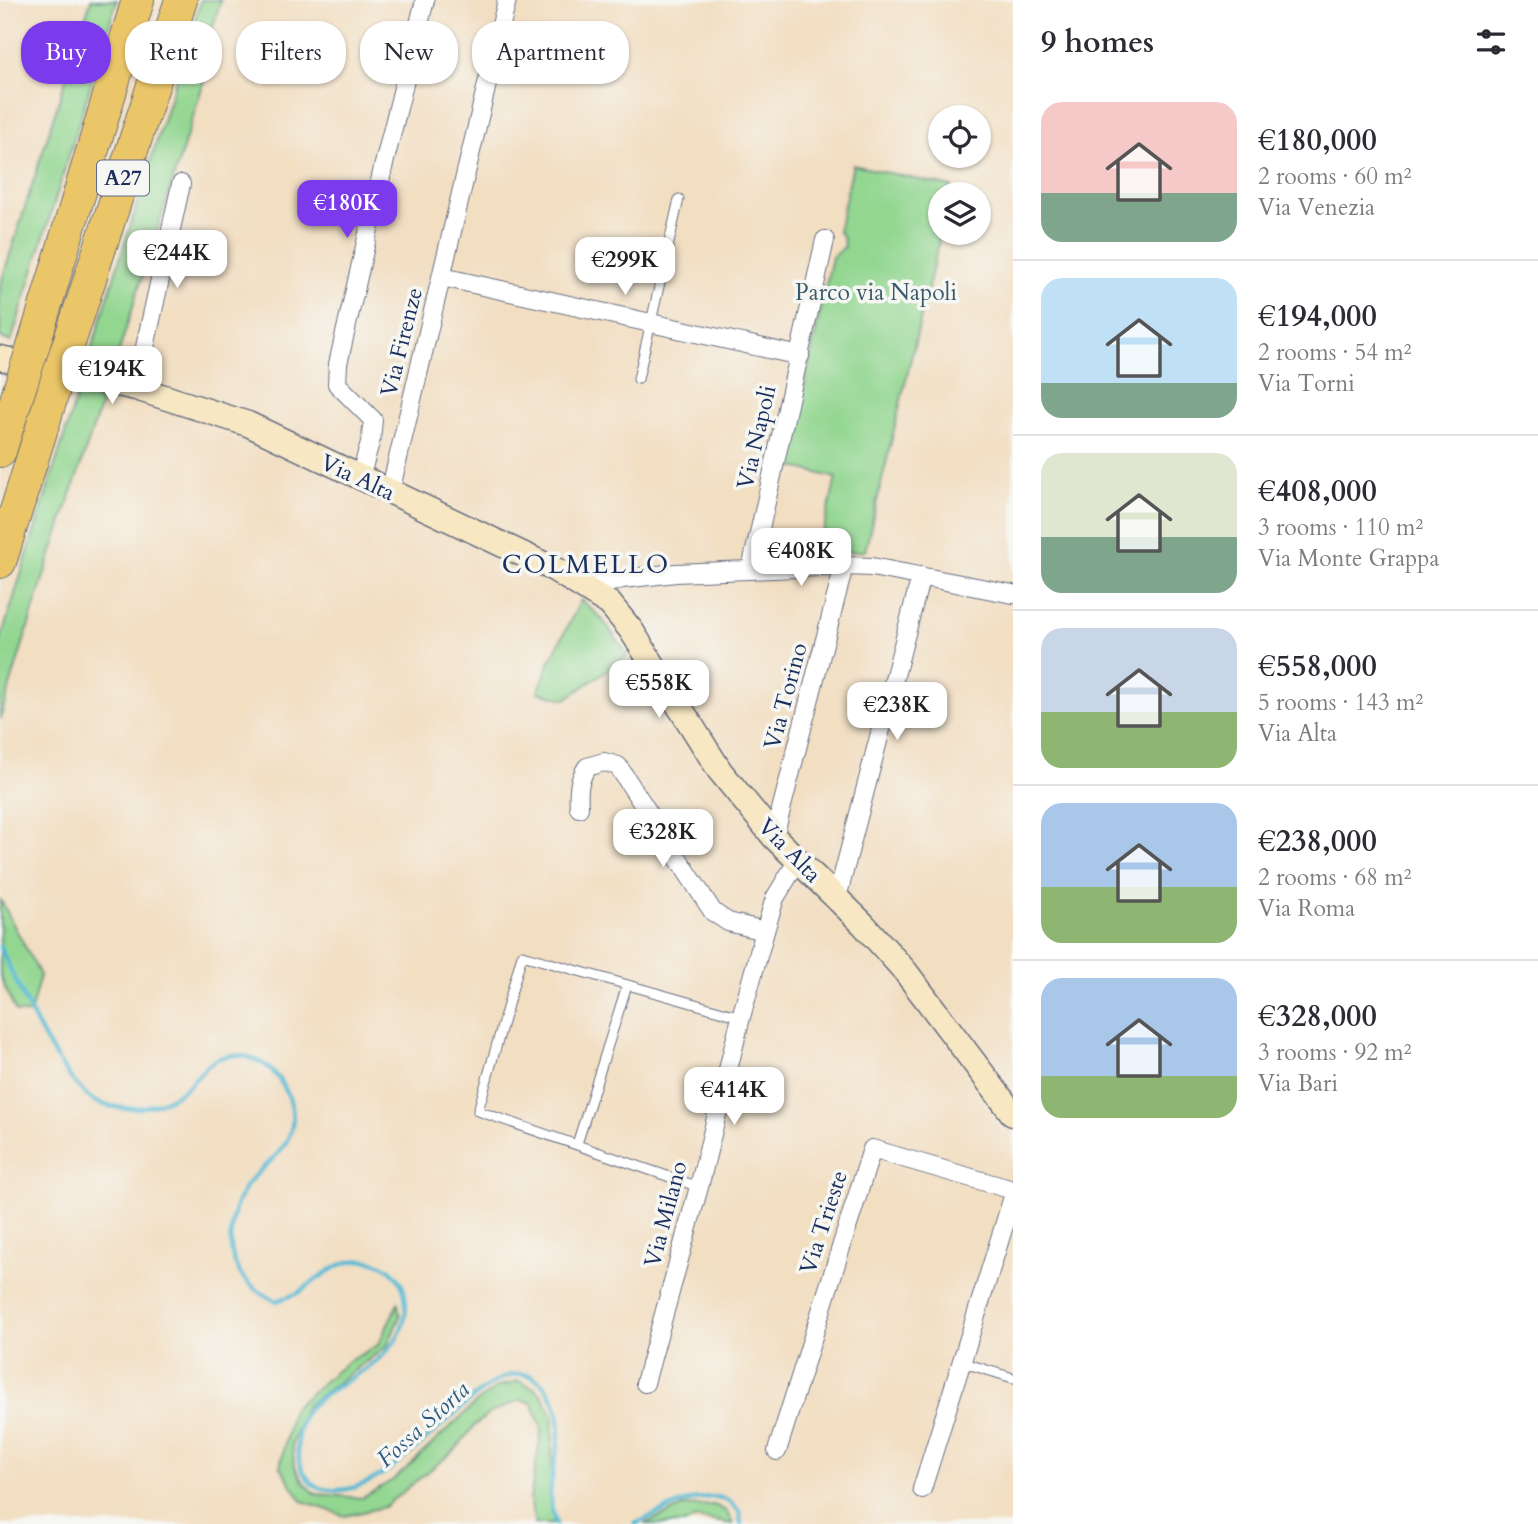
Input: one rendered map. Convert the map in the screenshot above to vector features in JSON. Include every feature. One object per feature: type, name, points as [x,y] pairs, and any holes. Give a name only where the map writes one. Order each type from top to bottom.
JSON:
[{"type":"highway","name":"A27","points":[[0,451],[11,368],[33,346],[138,0]]},
{"type":"highway","name":"A27","points":[[0,562],[181,0]]},
{"type":"main road","name":"Via Alta","points":[[11,368],[136,388],[235,418],[554,569],[610,604],[631,630],[720,771],[774,837],[837,898],[905,971],[1013,1114]]},
{"type":"street","points":[[360,478],[371,439],[373,420],[337,384],[338,364],[425,0]]},
{"type":"street","name":"Via Firenze","points":[[390,492],[507,0]]},
{"type":"street","points":[[136,388],[181,184]]},
{"type":"street","name":"Via Napoli","points":[[751,569],[825,240]]},
{"type":"street","points":[[442,277],[800,356]]},
{"type":"street","points":[[587,589],[622,579],[751,569],[844,566],[872,567],[1013,594]]},
{"type":"street","name":"Via Torino","points":[[774,837],[844,566]]},
{"type":"street","points":[[837,898],[921,576]]},
{"type":"street","points":[[579,808],[580,778],[587,767],[604,762],[618,766],[713,912],[728,922],[765,931]]},
{"type":"street","name":"Via Milano","points":[[645,1383],[765,931],[775,898],[798,860]]},
{"type":"street","name":"Via Trieste","points":[[777,1451],[872,1149],[1013,1190]]},
{"type":"street","points":[[922,1489],[1013,1197]]},
{"type":"lane","points":[[638,379],[679,200]]},
{"type":"lane","points":[[699,1187],[478,1111],[522,955],[741,1017]]},
{"type":"lane","points":[[577,1144],[627,985]]},
{"type":"lane","points":[[961,1362],[1013,1378]]},
{"type":"green space","points":[[91,0],[117,0],[110,21],[84,21]]},
{"type":"green space","points":[[201,0],[221,0],[215,21],[194,21]]},
{"type":"green space","points":[[64,84],[91,84],[11,342],[0,337],[0,286]]},
{"type":"green space","points":[[175,84],[203,84],[111,376],[85,370]]},
{"type":"green space","name":"Parco via Napoli","points":[[853,165],[930,182],[928,245],[938,245],[865,551],[818,553],[836,478],[787,465],[832,257],[844,247],[843,237],[838,231]]},
{"type":"green space","points":[[77,395],[102,401],[0,719],[0,642]]},
{"type":"green space","points":[[581,600],[602,619],[628,655],[566,699],[538,692],[551,659]]},
{"type":"green space","points":[[0,899],[40,975],[30,1014],[16,1012],[0,976]]},
{"type":"green space","points":[[398,1303],[400,1316],[387,1346],[306,1406],[292,1443],[294,1465],[304,1483],[316,1494],[362,1498],[396,1478],[478,1401],[498,1387],[518,1381],[533,1387],[542,1395],[553,1416],[551,1499],[554,1524],[535,1524],[530,1500],[542,1429],[532,1403],[521,1400],[490,1413],[474,1426],[456,1449],[384,1507],[345,1516],[302,1501],[280,1467],[292,1409],[347,1362],[378,1345]]},
{"type":"green space","points":[[714,1505],[726,1511],[733,1524],[696,1518],[684,1524],[644,1524],[685,1506]]},
{"type":"waterway","name":"Fossa Storta","points":[[0,947],[50,1048],[75,1084],[97,1102],[131,1108],[160,1103],[184,1090],[217,1059],[233,1055],[258,1061],[279,1079],[292,1107],[289,1137],[279,1152],[246,1186],[236,1207],[231,1231],[232,1255],[242,1276],[250,1284],[276,1301],[298,1293],[339,1266],[362,1260],[385,1267],[400,1282],[406,1307],[404,1322],[392,1345],[372,1364],[320,1398],[302,1419],[298,1434],[299,1459],[312,1483],[315,1486],[348,1489],[381,1475],[478,1393],[506,1377],[532,1376],[553,1399],[559,1422],[550,1493],[556,1524]]},
{"type":"waterway","name":"Fossa Storta","points":[[635,1524],[680,1504],[706,1497],[727,1500],[740,1512],[741,1524]]},
{"type":"district","name":"COLMELLO","points":[[586,564]]}]
